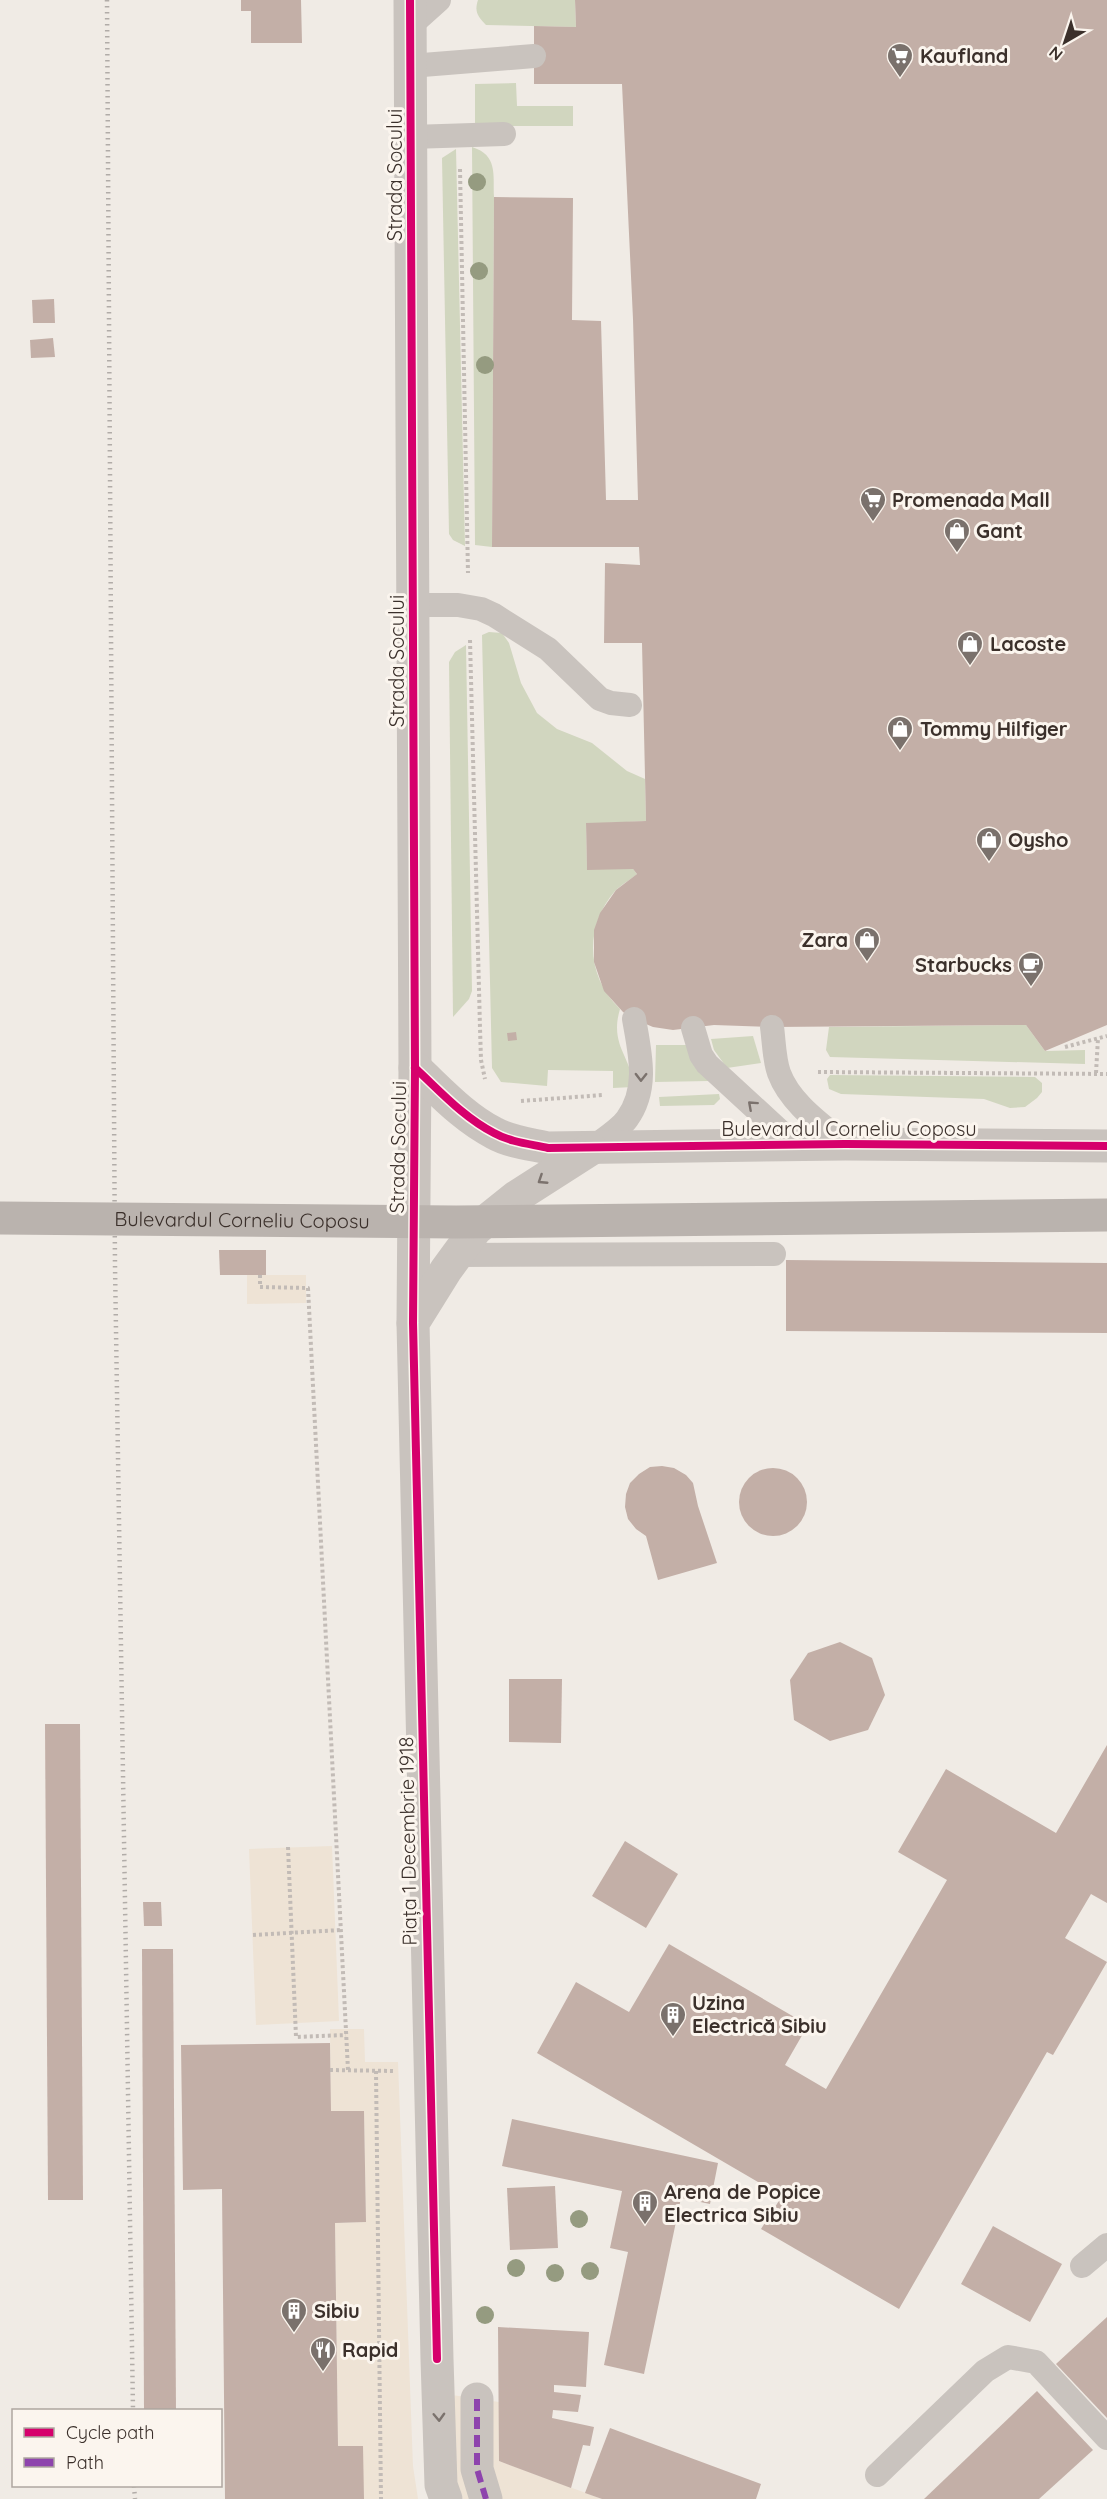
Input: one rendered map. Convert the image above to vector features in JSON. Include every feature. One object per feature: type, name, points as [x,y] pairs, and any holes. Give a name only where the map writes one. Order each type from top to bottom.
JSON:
[{"type":"main road","name":"Bulevardul Corneliu Coposu","points":[[0,1218],[456,1222],[1107,1215]]},
{"type":"street","name":"Strada Socului","points":[[410,13],[415,1068],[413,1323]]},
{"type":"street","name":"Bulevardul Corneliu Coposu","points":[[415,1068],[466,1116],[495,1134],[548,1148],[845,1144],[1107,1146]]},
{"type":"street","points":[[413,1323],[476,1229],[516,1197],[591,1149]]},
{"type":"street","name":"Piața 1 Decembrie 1918","points":[[413,1323],[439,2416],[441,2485],[446,2499]]},
{"type":"street","points":[[477,2399],[477,2469],[486,2499]]},
{"type":"lane","points":[[410,13],[439,0]]},
{"type":"lane","points":[[410,66],[534,56]]},
{"type":"lane","points":[[411,137],[504,134]]},
{"type":"lane","points":[[413,606],[458,605],[481,609],[548,649],[600,699],[610,703],[630,705]]},
{"type":"lane","points":[[591,1149],[627,1120],[640,1093],[641,1068],[634,1019]]},
{"type":"lane","points":[[772,1027],[779,1072],[791,1095],[818,1122],[845,1144]]},
{"type":"lane","points":[[693,1028],[701,1055],[707,1065],[795,1145]]},
{"type":"lane","points":[[457,1255],[774,1254]]},
{"type":"lane","points":[[1082,2266],[1107,2245]]},
{"type":"lane","points":[[878,2475],[985,2371],[1008,2357],[1036,2362],[1107,2438]]},
{"type":"path","points":[[460,136],[480,1028],[481,1060],[486,1081]]},
{"type":"path","points":[[1065,1047],[1107,1036]]},
{"type":"path","points":[[1095,1073],[1098,1038]]},
{"type":"path","points":[[779,1072],[1107,1074]]},
{"type":"path","points":[[517,1101],[640,1093]]},
{"type":"path","points":[[260,1275],[260,1287],[308,1288],[348,2070]]},
{"type":"path","points":[[288,1847],[296,2037],[346,2035]]},
{"type":"path","points":[[253,1935],[341,1930]]},
{"type":"path","points":[[330,2070],[430,2071]]},
{"type":"path","points":[[376,2071],[381,2499]]},
{"type":"green space","points":[[478,0],[575,0],[576,27],[486,25],[476,8]]},
{"type":"green space","points":[[516,83],[517,106],[573,106],[573,126],[475,126],[475,84]]},
{"type":"green space","points":[[472,147],[486,155],[493,174],[492,547],[475,545]]},
{"type":"green space","points":[[456,149],[465,546],[453,540],[449,534],[442,158]]},
{"type":"green space","points":[[489,632],[502,633],[509,643],[521,683],[537,713],[557,729],[592,743],[627,771],[645,779],[646,821],[586,824],[587,869],[633,869],[637,874],[615,891],[605,905],[598,920],[593,952],[595,967],[601,982],[620,1009],[617,1032],[632,1076],[633,1087],[613,1088],[613,1071],[548,1070],[547,1086],[501,1082],[492,1068],[482,635]]},
{"type":"green space","points":[[466,645],[472,991],[469,999],[453,1017],[449,662],[455,652]]},
{"type":"green space","points":[[1026,1025],[1045,1051],[1085,1050],[1085,1064],[830,1057],[826,1050],[829,1027]]},
{"type":"green space","points":[[753,1036],[761,1063],[727,1068],[714,1050],[711,1039]]},
{"type":"green space","points":[[656,1045],[689,1045],[709,1081],[655,1082]]},
{"type":"green space","points":[[830,1075],[1035,1077],[1042,1083],[1042,1092],[1025,1107],[1010,1108],[984,1099],[841,1094],[829,1089],[827,1079]]},
{"type":"green space","points":[[719,1094],[720,1099],[714,1105],[660,1106],[659,1097]]},
{"type":"shaded area","points":[[247,1275],[306,1275],[306,1303],[247,1304]]},
{"type":"shaded area","points":[[332,1846],[339,2021],[256,2025],[249,1849]]},
{"type":"shaded area","points":[[330,2029],[364,2029],[365,2062],[398,2062],[413,2466],[418,2499],[364,2499],[338,2446],[335,2223],[366,2222],[364,2111],[331,2111]]},
{"type":"shaded area","points":[[452,2395],[499,2402],[499,2461],[602,2499],[463,2499],[454,2478]]},
{"type":"building","points":[[241,0],[301,0],[302,43],[251,43],[251,11],[241,11]]},
{"type":"building","name":"Promenada Mall","points":[[575,0],[1107,0],[1107,1025],[1045,1051],[1026,1025],[772,1027],[714,1025],[673,1030],[653,1027],[634,1019],[623,1012],[604,991],[594,962],[594,930],[600,913],[616,890],[637,874],[633,869],[587,870],[586,823],[646,821],[642,643],[604,643],[605,563],[640,565],[639,547],[492,547],[494,197],[573,198],[572,320],[601,321],[606,500],[638,500],[633,319],[622,84],[534,84],[534,26],[576,27]]},
{"type":"building","points":[[54,299],[55,323],[33,323],[32,300]]},
{"type":"building","points":[[53,338],[55,357],[31,358],[30,340]]},
{"type":"building","points":[[516,1032],[517,1040],[508,1041],[507,1033]]},
{"type":"building","points":[[219,1250],[266,1250],[266,1275],[220,1275]]},
{"type":"building","points":[[786,1260],[1107,1263],[1107,1333],[786,1331]]},
{"type":"building","points":[[650,1467],[674,1468],[686,1475],[693,1483],[698,1506],[717,1563],[658,1580],[646,1536],[628,1519],[625,1507],[630,1483]]},
{"type":"building","points":[[766,1468],[780,1468],[792,1473],[802,1483],[807,1502],[802,1521],[792,1531],[780,1536],[766,1536],[754,1531],[744,1521],[739,1509],[739,1495],[744,1483],[754,1473]]},
{"type":"building","points":[[840,1642],[872,1658],[885,1695],[868,1730],[830,1741],[794,1720],[790,1680],[808,1653]]},
{"type":"building","points":[[509,1679],[562,1679],[561,1743],[509,1742]]},
{"type":"building","points":[[45,1724],[80,1724],[83,2200],[48,2200]]},
{"type":"building","name":"Uzina Electrică Sibiu","points":[[1107,1745],[1107,1903],[1091,1894],[1065,1938],[1107,1962],[1053,2055],[1047,2052],[899,2309],[761,2229],[782,2196],[537,2053],[576,1982],[629,2012],[669,1944],[808,2025],[785,2065],[826,2089],[947,1880],[898,1852],[946,1769],[1056,1833]]},
{"type":"building","points":[[625,1841],[678,1874],[646,1928],[592,1896]]},
{"type":"building","points":[[143,1902],[161,1902],[162,1926],[144,1926]]},
{"type":"building","points":[[142,1949],[173,1949],[176,2409],[144,2409]]},
{"type":"building","name":"Sibiu","points":[[330,2043],[331,2111],[364,2111],[366,2222],[335,2223],[338,2446],[363,2446],[364,2499],[225,2499],[222,2189],[183,2190],[181,2045]]},
{"type":"building","name":"Arena de Popice Electrica Sibiu","points":[[512,2119],[718,2163],[710,2204],[681,2198],[644,2374],[604,2365],[628,2252],[610,2248],[622,2191],[502,2166]]},
{"type":"building","points":[[555,2186],[558,2248],[510,2250],[507,2188]]},
{"type":"building","points":[[993,2226],[1062,2264],[1030,2322],[961,2284]]},
{"type":"building","points":[[1107,2317],[1107,2418],[1056,2364]]},
{"type":"building","points":[[498,2327],[589,2332],[586,2387],[554,2385],[554,2392],[581,2395],[578,2412],[553,2410],[552,2418],[594,2427],[590,2446],[583,2445],[571,2488],[499,2461]]},
{"type":"building","points":[[1037,2391],[1093,2450],[1039,2499],[924,2499]]},
{"type":"building","points":[[610,2428],[761,2484],[756,2499],[602,2499],[585,2493]]},
{"type":"railway","points":[[107,0],[115,1266],[133,2409]]},
{"type":"railway","points":[[134,2487],[135,2499]]},
{"type":"marked path","points":[[477,2399],[477,2469],[486,2499]]},
{"type":"cycle path","points":[[410,0],[415,1068],[413,1323],[437,2359]]},
{"type":"cycle path","points":[[415,1068],[452,1103],[483,1127],[507,1139],[548,1148],[845,1144],[1107,1146]]},
{"type":"place","name":"Kaufland","points":[[900,79]]},
{"type":"place","name":"Promenada Mall","points":[[873,523]]},
{"type":"place","name":"Gant","points":[[957,554]]},
{"type":"place","name":"Lacoste","points":[[970,667]]},
{"type":"place","name":"Tommy Hilfiger","points":[[900,752]]},
{"type":"place","name":"Oysho","points":[[989,863]]},
{"type":"place","name":"Zara","points":[[867,963]]},
{"type":"place","name":"Starbucks","points":[[1031,988]]},
{"type":"place","name":"Uzina Electrică Sibiu","points":[[673,2038]]},
{"type":"place","name":"Arena de Popice Electrica Sibiu","points":[[645,2226]]},
{"type":"place","name":"Sibiu","points":[[294,2334]]},
{"type":"place","name":"Rapid","points":[[323,2373]]}]
